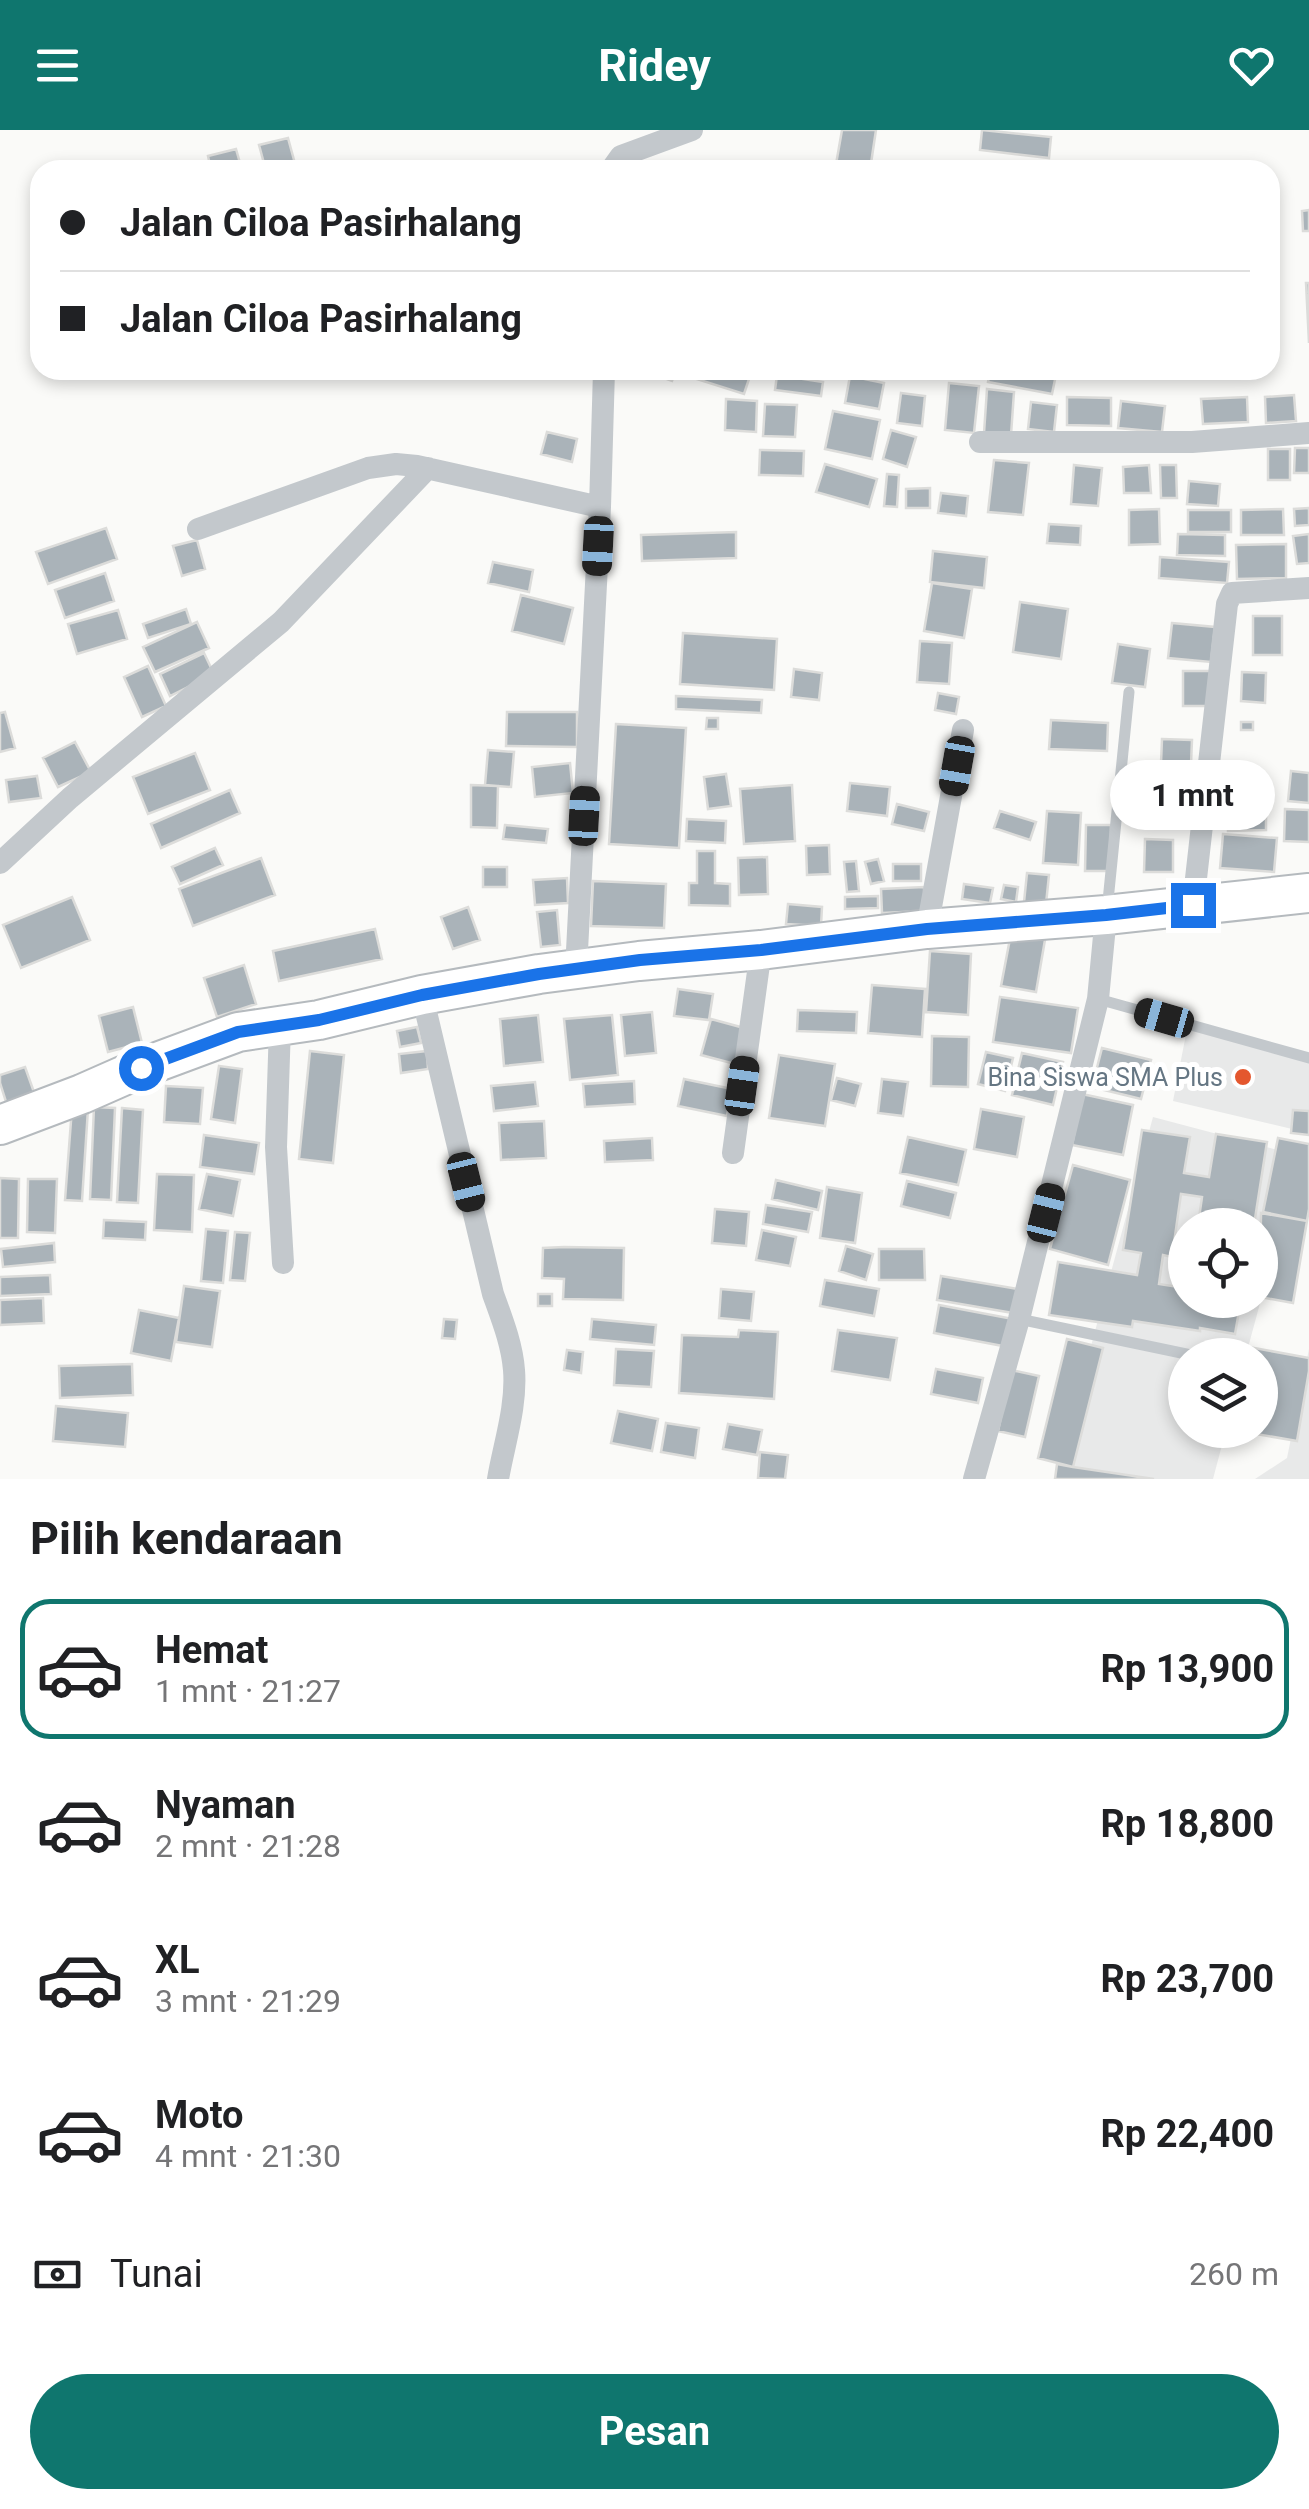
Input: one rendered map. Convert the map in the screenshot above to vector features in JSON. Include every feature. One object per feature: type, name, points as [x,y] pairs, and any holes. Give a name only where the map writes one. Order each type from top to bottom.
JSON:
[{"type":"main road","points":[[0,1126],[238,1032],[319,1020],[422,995],[539,974],[927,929],[1106,915],[1309,892]]},
{"type":"street","points":[[618,160],[692,130]]},
{"type":"street","points":[[576,970],[604,380]]},
{"type":"street","points":[[980,442],[1192,442],[1309,433]]},
{"type":"street","points":[[198,529],[368,468],[405,464],[600,507]]},
{"type":"street","points":[[0,863],[70,798],[281,622],[428,468]]},
{"type":"street","points":[[1193,905],[1227,604],[1232,593],[1309,588]]},
{"type":"street","points":[[927,929],[963,730]]},
{"type":"street","points":[[974,1479],[1019,1319],[1098,1000],[1106,915]]},
{"type":"street","points":[[733,1153],[761,950]]},
{"type":"street","points":[[422,995],[514,1370],[514,1398],[498,1479]]},
{"type":"street","points":[[280,1026],[276,1147],[283,1263]]},
{"type":"lane","points":[[1106,915],[1128,692]]},
{"type":"lane","points":[[1098,1000],[1309,1058]]},
{"type":"lane","points":[[1019,1319],[1168,1350]]},
{"type":"shaded area","name":"Bina Siswa SMA Plus","points":[[1187,1029],[1309,1054],[1309,1133],[1173,1101]]},
{"type":"shaded area","points":[[1153,1117],[1300,1156],[1278,1237],[1278,1208],[1168,1208],[1168,1318],[1256,1318],[1251,1338],[1168,1338],[1168,1448],[1221,1448],[1213,1479],[1055,1479]]},
{"type":"shaded area","points":[[1309,1349],[1309,1479],[1255,1479],[1287,1458]]},
{"type":"building","points":[[842,130],[876,130],[872,160],[837,160]]},
{"type":"building","points":[[982,130],[1051,137],[1049,158],[980,150]]},
{"type":"building","points":[[288,138],[294,160],[263,160],[259,145]]},
{"type":"building","points":[[236,149],[239,160],[209,160],[208,156]]},
{"type":"building","points":[[1309,210],[1309,231],[1303,231],[1302,211]]},
{"type":"building","points":[[1306,283],[1309,283],[1309,343]]},
{"type":"building","points":[[700,380],[749,380],[744,394]]},
{"type":"building","points":[[776,380],[823,382],[821,396],[775,390]]},
{"type":"building","points":[[849,380],[884,383],[879,409],[845,403]]},
{"type":"building","points":[[988,380],[1055,380],[1052,394]]},
{"type":"building","points":[[949,383],[979,386],[974,433],[945,430]]},
{"type":"building","points":[[987,389],[1014,392],[1011,435],[984,433]]},
{"type":"building","points":[[901,393],[925,396],[922,426],[897,423]]},
{"type":"building","points":[[1294,395],[1296,421],[1266,423],[1265,397]]},
{"type":"building","points":[[1067,397],[1111,398],[1111,426],[1067,425]]},
{"type":"building","points":[[1247,397],[1248,422],[1203,424],[1201,399]]},
{"type":"building","points":[[726,399],[757,401],[756,432],[725,430]]},
{"type":"building","points":[[1121,401],[1165,406],[1162,432],[1118,428]]},
{"type":"building","points":[[1031,402],[1057,405],[1054,432],[1028,429]]},
{"type":"building","points":[[765,404],[797,405],[795,437],[763,436]]},
{"type":"building","points":[[833,411],[880,420],[872,459],[825,449]]},
{"type":"building","points":[[891,430],[916,437],[907,467],[883,459]]},
{"type":"building","points":[[547,432],[577,439],[572,462],[541,454]]},
{"type":"building","points":[[1295,448],[1309,448],[1309,473],[1294,473]]},
{"type":"building","points":[[1268,449],[1290,449],[1290,480],[1268,480]]},
{"type":"building","points":[[760,450],[804,451],[803,476],[759,475]]},
{"type":"building","points":[[994,460],[1029,463],[1023,515],[988,512]]},
{"type":"building","points":[[825,464],[877,479],[869,507],[816,492]]},
{"type":"building","points":[[1074,465],[1102,468],[1098,506],[1071,504]]},
{"type":"building","points":[[1149,465],[1151,493],[1124,493],[1123,467]]},
{"type":"building","points":[[1160,465],[1176,465],[1177,498],[1161,498]]},
{"type":"building","points":[[887,474],[899,475],[897,507],[884,506]]},
{"type":"building","points":[[1189,481],[1220,484],[1218,506],[1187,504]]},
{"type":"building","points":[[930,488],[930,508],[906,508],[906,489]]},
{"type":"building","points":[[941,493],[968,496],[966,516],[938,513]]},
{"type":"building","points":[[1309,508],[1309,525],[1295,526],[1294,509]]},
{"type":"building","points":[[1159,509],[1160,544],[1129,545],[1129,510]]},
{"type":"building","points":[[1283,509],[1284,535],[1241,535],[1241,510]]},
{"type":"building","points":[[1188,510],[1231,510],[1231,532],[1188,532]]},
{"type":"building","points":[[1049,524],[1081,526],[1080,545],[1047,543]]},
{"type":"building","points":[[106,528],[117,559],[48,584],[36,552]]},
{"type":"building","points":[[736,532],[736,558],[642,561],[641,535]]},
{"type":"building","points":[[1178,534],[1225,535],[1225,556],[1177,555]]},
{"type":"building","points":[[1309,534],[1309,563],[1297,564],[1293,536]]},
{"type":"building","points":[[197,540],[205,569],[182,576],[173,546]]},
{"type":"building","points":[[1286,544],[1286,578],[1237,579],[1236,545]]},
{"type":"building","points":[[933,551],[987,557],[984,588],[930,582]]},
{"type":"building","points":[[1160,557],[1229,562],[1227,583],[1159,578]]},
{"type":"building","points":[[493,562],[533,570],[529,592],[488,583]]},
{"type":"building","points":[[105,573],[114,601],[65,618],[55,590]]},
{"type":"building","points":[[932,583],[972,589],[964,638],[924,631]]},
{"type":"building","points":[[521,595],[573,608],[564,644],[512,631]]},
{"type":"building","points":[[1020,602],[1068,609],[1061,659],[1013,652]]},
{"type":"building","points":[[186,609],[191,624],[148,638],[143,624]]},
{"type":"building","points":[[118,610],[127,639],[77,654],[68,624]]},
{"type":"building","points":[[1253,616],[1282,616],[1282,655],[1253,655]]},
{"type":"building","points":[[197,622],[209,648],[155,672],[143,647]]},
{"type":"building","points":[[1172,623],[1215,627],[1211,662],[1168,658]]},
{"type":"building","points":[[683,633],[777,639],[774,690],[680,684]]},
{"type":"building","points":[[920,641],[952,643],[949,684],[917,682]]},
{"type":"building","points":[[1118,644],[1150,649],[1145,687],[1112,683]]},
{"type":"building","points":[[204,653],[214,674],[170,696],[160,674]]},
{"type":"building","points":[[148,666],[166,706],[142,717],[124,677]]},
{"type":"building","points":[[794,669],[822,673],[819,700],[791,697]]},
{"type":"building","points":[[1183,671],[1211,671],[1211,706],[1183,706]]},
{"type":"building","points":[[1242,672],[1266,673],[1265,703],[1241,701]]},
{"type":"building","points":[[938,693],[959,697],[956,714],[935,710]]},
{"type":"building","points":[[676,696],[762,700],[761,713],[676,709]]},
{"type":"building","points":[[5,712],[15,748],[0,752],[0,713]]},
{"type":"building","points":[[507,712],[577,712],[577,747],[506,746]]},
{"type":"building","points":[[707,718],[718,718],[718,729],[706,729]]},
{"type":"building","points":[[1051,720],[1108,723],[1107,751],[1049,749]]},
{"type":"building","points":[[1241,722],[1253,722],[1253,730],[1241,730]]},
{"type":"building","points":[[616,724],[686,728],[679,848],[609,844]]},
{"type":"building","points":[[1162,739],[1192,740],[1191,764],[1161,763]]},
{"type":"building","points":[[75,742],[91,772],[58,787],[43,758]]},
{"type":"building","points":[[488,750],[514,752],[511,787],[485,785]]},
{"type":"building","points":[[195,753],[210,790],[148,814],[133,777]]},
{"type":"building","points":[[570,763],[573,793],[535,797],[532,767]]},
{"type":"building","points":[[1291,771],[1309,773],[1309,803],[1288,801]]},
{"type":"building","points":[[726,774],[731,806],[708,809],[704,777]]},
{"type":"building","points":[[37,776],[41,798],[9,802],[6,780]]},
{"type":"building","points":[[1155,782],[1202,785],[1199,824],[1153,821]]},
{"type":"building","points":[[850,783],[890,787],[887,816],[847,811]]},
{"type":"building","points":[[471,785],[498,786],[497,828],[471,827]]},
{"type":"building","points":[[792,785],[795,841],[744,844],[740,789]]},
{"type":"building","points":[[230,790],[240,813],[161,848],[151,824]]},
{"type":"building","points":[[897,804],[929,812],[924,831],[892,824]]},
{"type":"building","points":[[1266,809],[1266,830],[1228,831],[1228,811]]},
{"type":"building","points":[[1285,809],[1309,810],[1309,842],[1284,841]]},
{"type":"building","points":[[1000,811],[1036,822],[1030,840],[994,828]]},
{"type":"building","points":[[1047,811],[1081,813],[1078,865],[1043,863]]},
{"type":"building","points":[[687,819],[726,821],[725,843],[686,841]]},
{"type":"building","points":[[505,825],[548,829],[546,843],[503,839]]},
{"type":"building","points":[[1086,825],[1111,825],[1111,871],[1085,871]]},
{"type":"building","points":[[1223,834],[1277,838],[1274,872],[1220,868]]},
{"type":"building","points":[[1145,839],[1173,840],[1173,872],[1144,872]]},
{"type":"building","points":[[829,845],[830,874],[807,875],[806,846]]},
{"type":"building","points":[[215,848],[223,865],[180,884],[172,867]]},
{"type":"building","points":[[697,851],[715,851],[715,883],[730,884],[730,906],[689,905],[689,883],[697,883]]},
{"type":"building","points":[[767,857],[768,894],[739,895],[738,858]]},
{"type":"building","points":[[261,858],[275,895],[193,926],[179,889]]},
{"type":"building","points":[[878,859],[884,881],[871,884],[865,862]]},
{"type":"building","points":[[856,861],[859,891],[847,892],[844,862]]},
{"type":"building","points":[[893,864],[921,864],[921,881],[893,881]]},
{"type":"building","points":[[483,867],[507,867],[507,887],[483,887]]},
{"type":"building","points":[[1027,873],[1049,875],[1046,904],[1024,902]]},
{"type":"building","points":[[567,878],[568,903],[535,905],[533,880]]},
{"type":"building","points":[[593,881],[666,884],[664,928],[591,926]]},
{"type":"building","points":[[964,884],[993,888],[990,903],[962,899]]},
{"type":"building","points":[[1004,885],[1018,887],[1016,902],[1001,899]]},
{"type":"building","points":[[924,887],[925,911],[882,913],[881,889]]},
{"type":"building","points":[[878,896],[878,908],[845,909],[845,897]]},
{"type":"building","points":[[72,897],[90,940],[21,968],[3,925]]},
{"type":"building","points":[[788,904],[822,907],[821,926],[786,924]]},
{"type":"building","points":[[468,907],[480,940],[453,949],[441,917]]},
{"type":"building","points":[[557,910],[560,945],[541,947],[537,912]]},
{"type":"building","points":[[1012,928],[1046,934],[1036,992],[1001,986]]},
{"type":"building","points":[[375,929],[382,959],[279,981],[273,951]]},
{"type":"building","points":[[930,951],[971,954],[968,1015],[926,1012]]},
{"type":"building","points":[[244,965],[256,1004],[217,1017],[204,978]]},
{"type":"building","points":[[872,985],[925,989],[922,1037],[868,1033]]},
{"type":"building","points":[[678,989],[713,994],[709,1020],[674,1016]]},
{"type":"building","points":[[1000,997],[1078,1008],[1071,1053],[993,1042]]},
{"type":"building","points":[[133,1007],[142,1043],[108,1052],[99,1016]]},
{"type":"building","points":[[798,1010],[857,1012],[856,1033],[797,1031]]},
{"type":"building","points":[[652,1012],[656,1053],[625,1056],[621,1015]]},
{"type":"building","points":[[538,1015],[543,1062],[504,1066],[500,1019]]},
{"type":"building","points":[[612,1015],[618,1075],[570,1080],[564,1019]]},
{"type":"building","points":[[711,1019],[744,1028],[735,1064],[701,1055]]},
{"type":"building","points":[[417,1027],[421,1043],[400,1047],[397,1031]]},
{"type":"building","points":[[932,1036],[969,1037],[968,1087],[931,1086]]},
{"type":"building","points":[[1102,1048],[1151,1060],[1141,1099],[1092,1087]]},
{"type":"building","points":[[310,1051],[344,1055],[333,1163],[299,1159]]},
{"type":"building","points":[[427,1051],[428,1069],[401,1073],[399,1054]]},
{"type":"building","points":[[986,1052],[1013,1058],[1005,1091],[978,1084]]},
{"type":"building","points":[[1022,1053],[1063,1062],[1053,1105],[1012,1095]]},
{"type":"building","points":[[779,1055],[835,1064],[825,1126],[769,1118]]},
{"type":"building","points":[[219,1066],[242,1069],[235,1123],[211,1119]]},
{"type":"building","points":[[25,1067],[35,1095],[7,1105],[0,1075]]},
{"type":"building","points":[[837,1078],[861,1084],[855,1106],[831,1100]]},
{"type":"building","points":[[684,1079],[732,1089],[727,1116],[678,1106]]},
{"type":"building","points":[[882,1079],[908,1082],[903,1116],[878,1113]]},
{"type":"building","points":[[634,1081],[635,1104],[585,1107],[583,1084]]},
{"type":"building","points":[[535,1082],[538,1106],[494,1111],[491,1086]]},
{"type":"building","points":[[166,1086],[203,1088],[200,1124],[164,1122]]},
{"type":"building","points":[[1082,1094],[1133,1105],[1123,1155],[1072,1145]]},
{"type":"building","points":[[94,1107],[115,1108],[111,1200],[90,1199]]},
{"type":"building","points":[[72,1108],[88,1109],[82,1201],[65,1200]]},
{"type":"building","points":[[122,1108],[143,1110],[138,1203],[117,1202]]},
{"type":"building","points":[[981,1109],[1024,1117],[1017,1157],[974,1149]]},
{"type":"building","points":[[1293,1110],[1309,1111],[1309,1135],[1291,1133]]},
{"type":"building","points":[[544,1121],[546,1158],[501,1160],[499,1123]]},
{"type":"building","points":[[1142,1130],[1190,1137],[1184,1173],[1209,1177],[1216,1134],[1267,1142],[1257,1208],[1200,1208],[1202,1197],[1181,1194],[1179,1208],[1168,1208],[1168,1256],[1163,1255],[1159,1284],[1168,1285],[1168,1318],[1238,1318],[1235,1334],[1133,1321],[1132,1327],[1049,1315],[1058,1262],[1137,1275],[1141,1253],[1123,1250]]},
{"type":"building","points":[[204,1135],[259,1143],[254,1174],[200,1167]]},
{"type":"building","points":[[908,1137],[966,1150],[958,1185],[900,1173]]},
{"type":"building","points":[[652,1138],[653,1160],[605,1162],[604,1141]]},
{"type":"building","points":[[1278,1138],[1309,1144],[1307,1221],[1278,1215],[1278,1208],[1264,1208]]},
{"type":"building","points":[[1073,1165],[1130,1180],[1108,1265],[1050,1249]]},
{"type":"building","points":[[157,1174],[194,1175],[192,1232],[154,1230]]},
{"type":"building","points":[[207,1174],[240,1180],[233,1216],[199,1209]]},
{"type":"building","points":[[0,1178],[19,1179],[18,1238],[0,1238]]},
{"type":"building","points":[[28,1179],[57,1179],[55,1233],[27,1232]]},
{"type":"building","points":[[776,1180],[822,1191],[818,1210],[772,1199]]},
{"type":"building","points":[[907,1181],[956,1193],[950,1218],[901,1206]]},
{"type":"building","points":[[827,1187],[862,1193],[855,1243],[820,1238]]},
{"type":"building","points":[[766,1205],[812,1212],[808,1232],[763,1224]]},
{"type":"building","points":[[715,1209],[749,1212],[746,1246],[712,1243]]},
{"type":"building","points":[[1278,1216],[1307,1221],[1293,1303],[1278,1300]]},
{"type":"building","points":[[104,1220],[146,1222],[145,1240],[103,1238]]},
{"type":"building","points":[[206,1229],[228,1231],[223,1283],[201,1281]]},
{"type":"building","points":[[762,1230],[796,1237],[790,1266],[756,1260]]},
{"type":"building","points":[[235,1232],[250,1233],[245,1281],[230,1280]]},
{"type":"building","points":[[54,1243],[55,1262],[3,1267],[1,1249]]},
{"type":"building","points":[[846,1246],[873,1254],[866,1280],[839,1271]]},
{"type":"building","points":[[543,1248],[624,1248],[623,1300],[563,1299],[564,1279],[542,1278]]},
{"type":"building","points":[[879,1249],[924,1249],[925,1280],[879,1280]]},
{"type":"building","points":[[50,1275],[51,1294],[0,1296],[0,1277]]},
{"type":"building","points":[[941,1276],[1018,1289],[1013,1313],[937,1300]]},
{"type":"building","points":[[825,1280],[879,1289],[874,1316],[820,1306]]},
{"type":"building","points":[[184,1286],[220,1291],[212,1347],[176,1342]]},
{"type":"building","points":[[721,1289],[754,1292],[751,1321],[719,1318]]},
{"type":"building","points":[[538,1294],[552,1294],[552,1306],[538,1306]]},
{"type":"building","points":[[43,1298],[44,1323],[0,1325],[0,1300]]},
{"type":"building","points":[[939,1305],[1013,1319],[1008,1347],[934,1333]]},
{"type":"building","points":[[139,1310],[179,1318],[171,1361],[131,1353]]},
{"type":"building","points":[[444,1319],[457,1320],[455,1339],[442,1338]]},
{"type":"building","points":[[592,1319],[656,1325],[654,1345],[590,1339]]},
{"type":"building","points":[[739,1330],[778,1332],[774,1399],[679,1393],[682,1335],[738,1337]]},
{"type":"building","points":[[838,1330],[897,1338],[890,1380],[832,1371]]},
{"type":"building","points":[[1067,1339],[1103,1348],[1073,1467],[1038,1458]]},
{"type":"building","points":[[616,1349],[654,1351],[651,1387],[614,1385]]},
{"type":"building","points":[[567,1350],[583,1352],[581,1373],[564,1370]]},
{"type":"building","points":[[1278,1352],[1309,1358],[1297,1441],[1278,1438]]},
{"type":"building","points":[[132,1364],[133,1395],[60,1398],[59,1366]]},
{"type":"building","points":[[936,1369],[983,1378],[978,1403],[931,1394]]},
{"type":"building","points":[[1011,1370],[1039,1376],[1025,1437],[998,1431]]},
{"type":"building","points":[[56,1406],[128,1413],[125,1447],[53,1441]]},
{"type":"building","points":[[618,1411],[658,1419],[652,1451],[611,1443]]},
{"type":"building","points":[[666,1423],[699,1428],[695,1458],[661,1452]]},
{"type":"building","points":[[728,1424],[762,1430],[757,1455],[723,1449]]},
{"type":"building","points":[[760,1452],[788,1455],[785,1479],[758,1478]]},
{"type":"building","points":[[1057,1464],[1073,1467],[1154,1479],[1055,1479]]},
{"type":"place","name":"Bina Siswa SMA Plus","points":[[1243,1077]]},
{"type":"route","points":[[141,1068],[238,1032],[319,1020],[422,995],[539,974],[927,929],[1193,905]]}]
